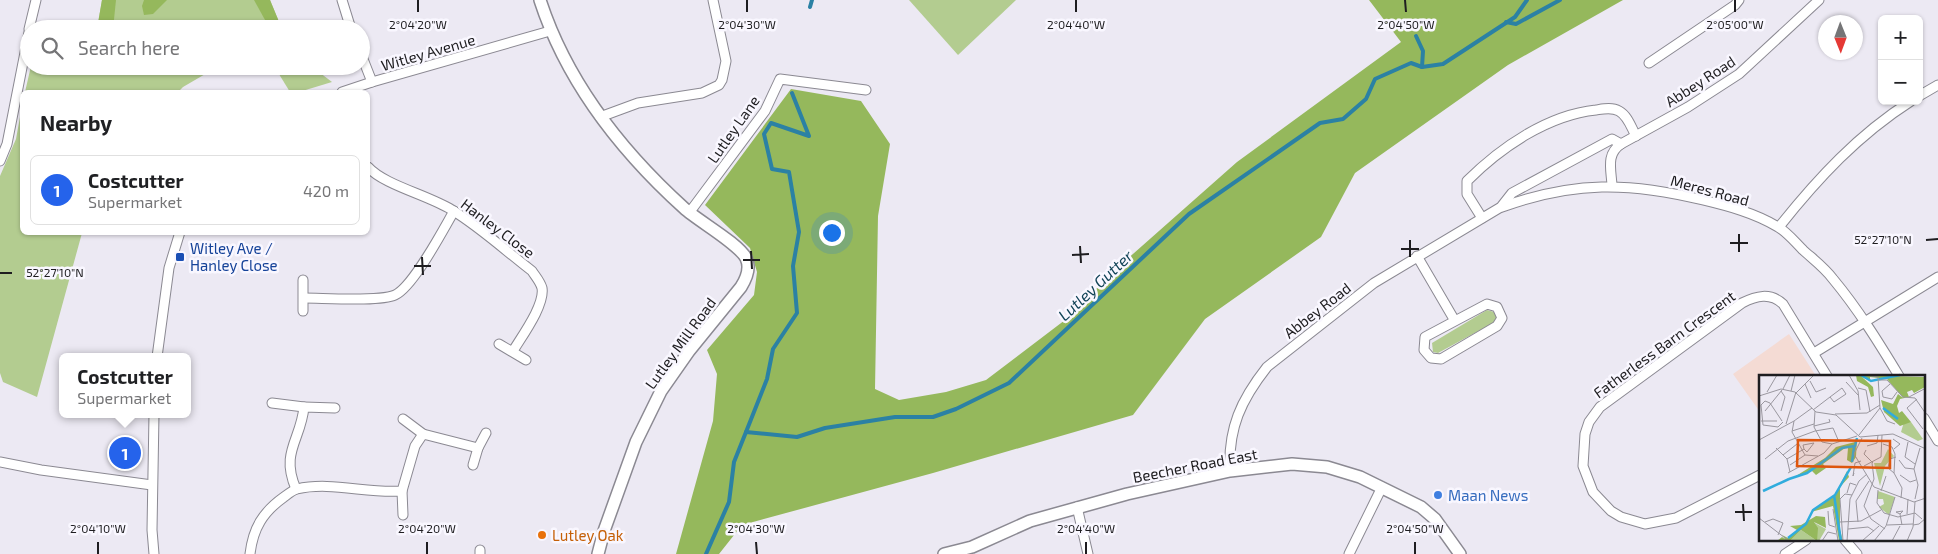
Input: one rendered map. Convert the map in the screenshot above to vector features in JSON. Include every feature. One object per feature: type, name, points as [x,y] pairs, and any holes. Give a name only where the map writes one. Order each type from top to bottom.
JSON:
[{"type":"street","points":[[31,20],[36,0]]},
{"type":"street","points":[[342,0],[348,20]]},
{"type":"street","points":[[540,0],[550,31],[563,59],[600,117],[649,175],[689,213]]},
{"type":"street","points":[[600,117],[638,103],[702,93],[719,85],[726,61],[713,0]]},
{"type":"street","points":[[1649,63],[1740,0]]},
{"type":"street","name":"Abbey Road","points":[[1230,471],[1229,447],[1236,418],[1254,383],[1267,367],[1374,284],[1417,256],[1501,207],[1512,193],[1612,139],[1621,144],[1688,107],[1739,74],[1819,0]]},
{"type":"street","name":"Witley Avenue","points":[[348,90],[550,31]]},
{"type":"street","points":[[0,161],[7,144],[20,75]]},
{"type":"street","points":[[369,75],[372,82]]},
{"type":"street","name":"Lutley Lane","points":[[689,213],[765,111],[780,79],[866,90]]},
{"type":"street","points":[[1923,94],[1938,85]]},
{"type":"street","points":[[1779,227],[1813,185],[1842,155],[1871,128],[1905,105]]},
{"type":"street","points":[[1482,218],[1467,194],[1467,181],[1480,169],[1529,133],[1554,120],[1579,112],[1608,109],[1618,110],[1625,116],[1636,136]]},
{"type":"street","points":[[1612,185],[1610,158],[1615,148],[1621,144]]},
{"type":"street","name":"Hanley Close","points":[[370,169],[383,179],[436,200],[454,211],[532,271],[539,281],[542,294],[539,306],[513,351]]},
{"type":"street","name":"Meres Road","points":[[1501,207],[1532,196],[1561,190],[1612,185],[1668,192],[1733,207],[1779,227],[1832,277],[1865,322],[1898,375]]},
{"type":"street","points":[[304,298],[379,298],[395,295],[403,290],[414,276],[454,211]]},
{"type":"street","name":"Lutley Mill Road","points":[[598,554],[636,442],[661,391],[689,351],[746,279],[746,257],[733,245],[689,213]]},
{"type":"street","points":[[158,353],[169,268],[179,235]]},
{"type":"street","points":[[1417,256],[1455,321]]},
{"type":"street","points":[[1814,353],[1938,277]]},
{"type":"street","points":[[303,280],[303,311]]},
{"type":"street","name":"Fatherless Barn Crescent","points":[[1759,476],[1676,518],[1645,524],[1616,514],[1593,492],[1584,466],[1585,434],[1589,422],[1600,407],[1740,305],[1759,296],[1772,297],[1783,304],[1826,375]]},
{"type":"street","points":[[1487,304],[1497,307],[1502,318],[1497,326],[1441,359],[1431,358],[1424,350],[1426,338],[1455,321],[1487,304]]},
{"type":"street","points":[[499,344],[526,360]]},
{"type":"street","points":[[272,403],[335,408]]},
{"type":"street","points":[[296,489],[291,478],[290,450],[303,421],[304,406]]},
{"type":"street","points":[[154,418],[152,485],[154,554]]},
{"type":"street","points":[[403,419],[423,434],[478,448]]},
{"type":"street","points":[[1926,421],[1938,441]]},
{"type":"street","points":[[474,466],[478,448],[486,433]]},
{"type":"street","points":[[403,515],[402,491],[415,446],[423,434]]},
{"type":"street","points":[[0,462],[50,472],[152,485]]},
{"type":"street","name":"Beecher Road East","points":[[944,554],[972,547],[1030,521],[1127,494],[1230,471],[1292,464],[1327,467],[1360,477],[1421,507],[1435,519],[1460,554]]},
{"type":"street","points":[[1348,554],[1382,487]]},
{"type":"street","points":[[250,554],[253,533],[264,514],[272,505],[296,489],[335,488],[386,492],[402,491]]},
{"type":"street","points":[[1077,507],[1088,554]]},
{"type":"street","points":[[1785,554],[1803,542]]},
{"type":"street","points":[[1847,542],[1857,554]]},
{"type":"shaded area","points":[[1789,334],[1815,375],[1759,375],[1759,411],[1733,374]]},
{"type":"green space","points":[[102,0],[270,0],[278,20],[99,20]]},
{"type":"green space","points":[[102,0],[116,0],[114,20],[99,20]]},
{"type":"green space","points":[[144,0],[167,0],[153,14],[144,15],[142,6]]},
{"type":"green space","points":[[254,0],[270,0],[278,20],[265,20]]},
{"type":"green space","points":[[909,0],[1016,0],[958,55]]},
{"type":"green space","points":[[1369,0],[1623,0],[1508,65],[1355,173],[1321,237],[1205,319],[1133,415],[933,473],[742,525],[719,554],[676,554],[713,421],[717,374],[707,350],[754,295],[757,272],[750,248],[705,205],[791,89],[861,101],[890,144],[878,216],[875,389],[899,400],[946,392],[986,380],[1065,320],[1116,269],[1237,162],[1401,42]]},
{"type":"green space","points":[[29,75],[204,75],[180,90],[25,90]]},
{"type":"green space","points":[[280,75],[323,75],[332,82],[306,90],[289,90]]},
{"type":"green space","points":[[20,117],[20,235],[81,235],[37,397],[3,382],[0,373],[0,176],[16,139]]},
{"type":"green space","points":[[1487,310],[1494,312],[1497,318],[1493,323],[1438,353],[1433,352],[1432,343]]},
{"type":"waterway","points":[[810,7],[812,0]]},
{"type":"waterway","name":"Lutley Gutter","points":[[706,554],[729,502],[734,462],[746,432],[797,437],[825,428],[895,417],[933,417],[956,409],[1009,383],[1189,214],[1320,123],[1343,119],[1366,99],[1375,79],[1411,63],[1422,67],[1443,64],[1515,17],[1527,0]]},
{"type":"waterway","points":[[1506,22],[1516,24],[1560,0]]},
{"type":"waterway","points":[[1416,36],[1423,51],[1422,67]]},
{"type":"waterway","points":[[746,432],[767,379],[773,349],[797,313],[793,266],[799,232],[789,172],[772,169],[764,134],[771,123],[809,136],[792,93]]},
{"type":"place","name":"Witley Ave / Hanley Close","points":[[180,257]]},
{"type":"place","name":"Costcutter","points":[[125,453]]},
{"type":"place","name":"Maan News","points":[[1438,495]]},
{"type":"place","name":"Lutley Oak","points":[[542,535]]}]
